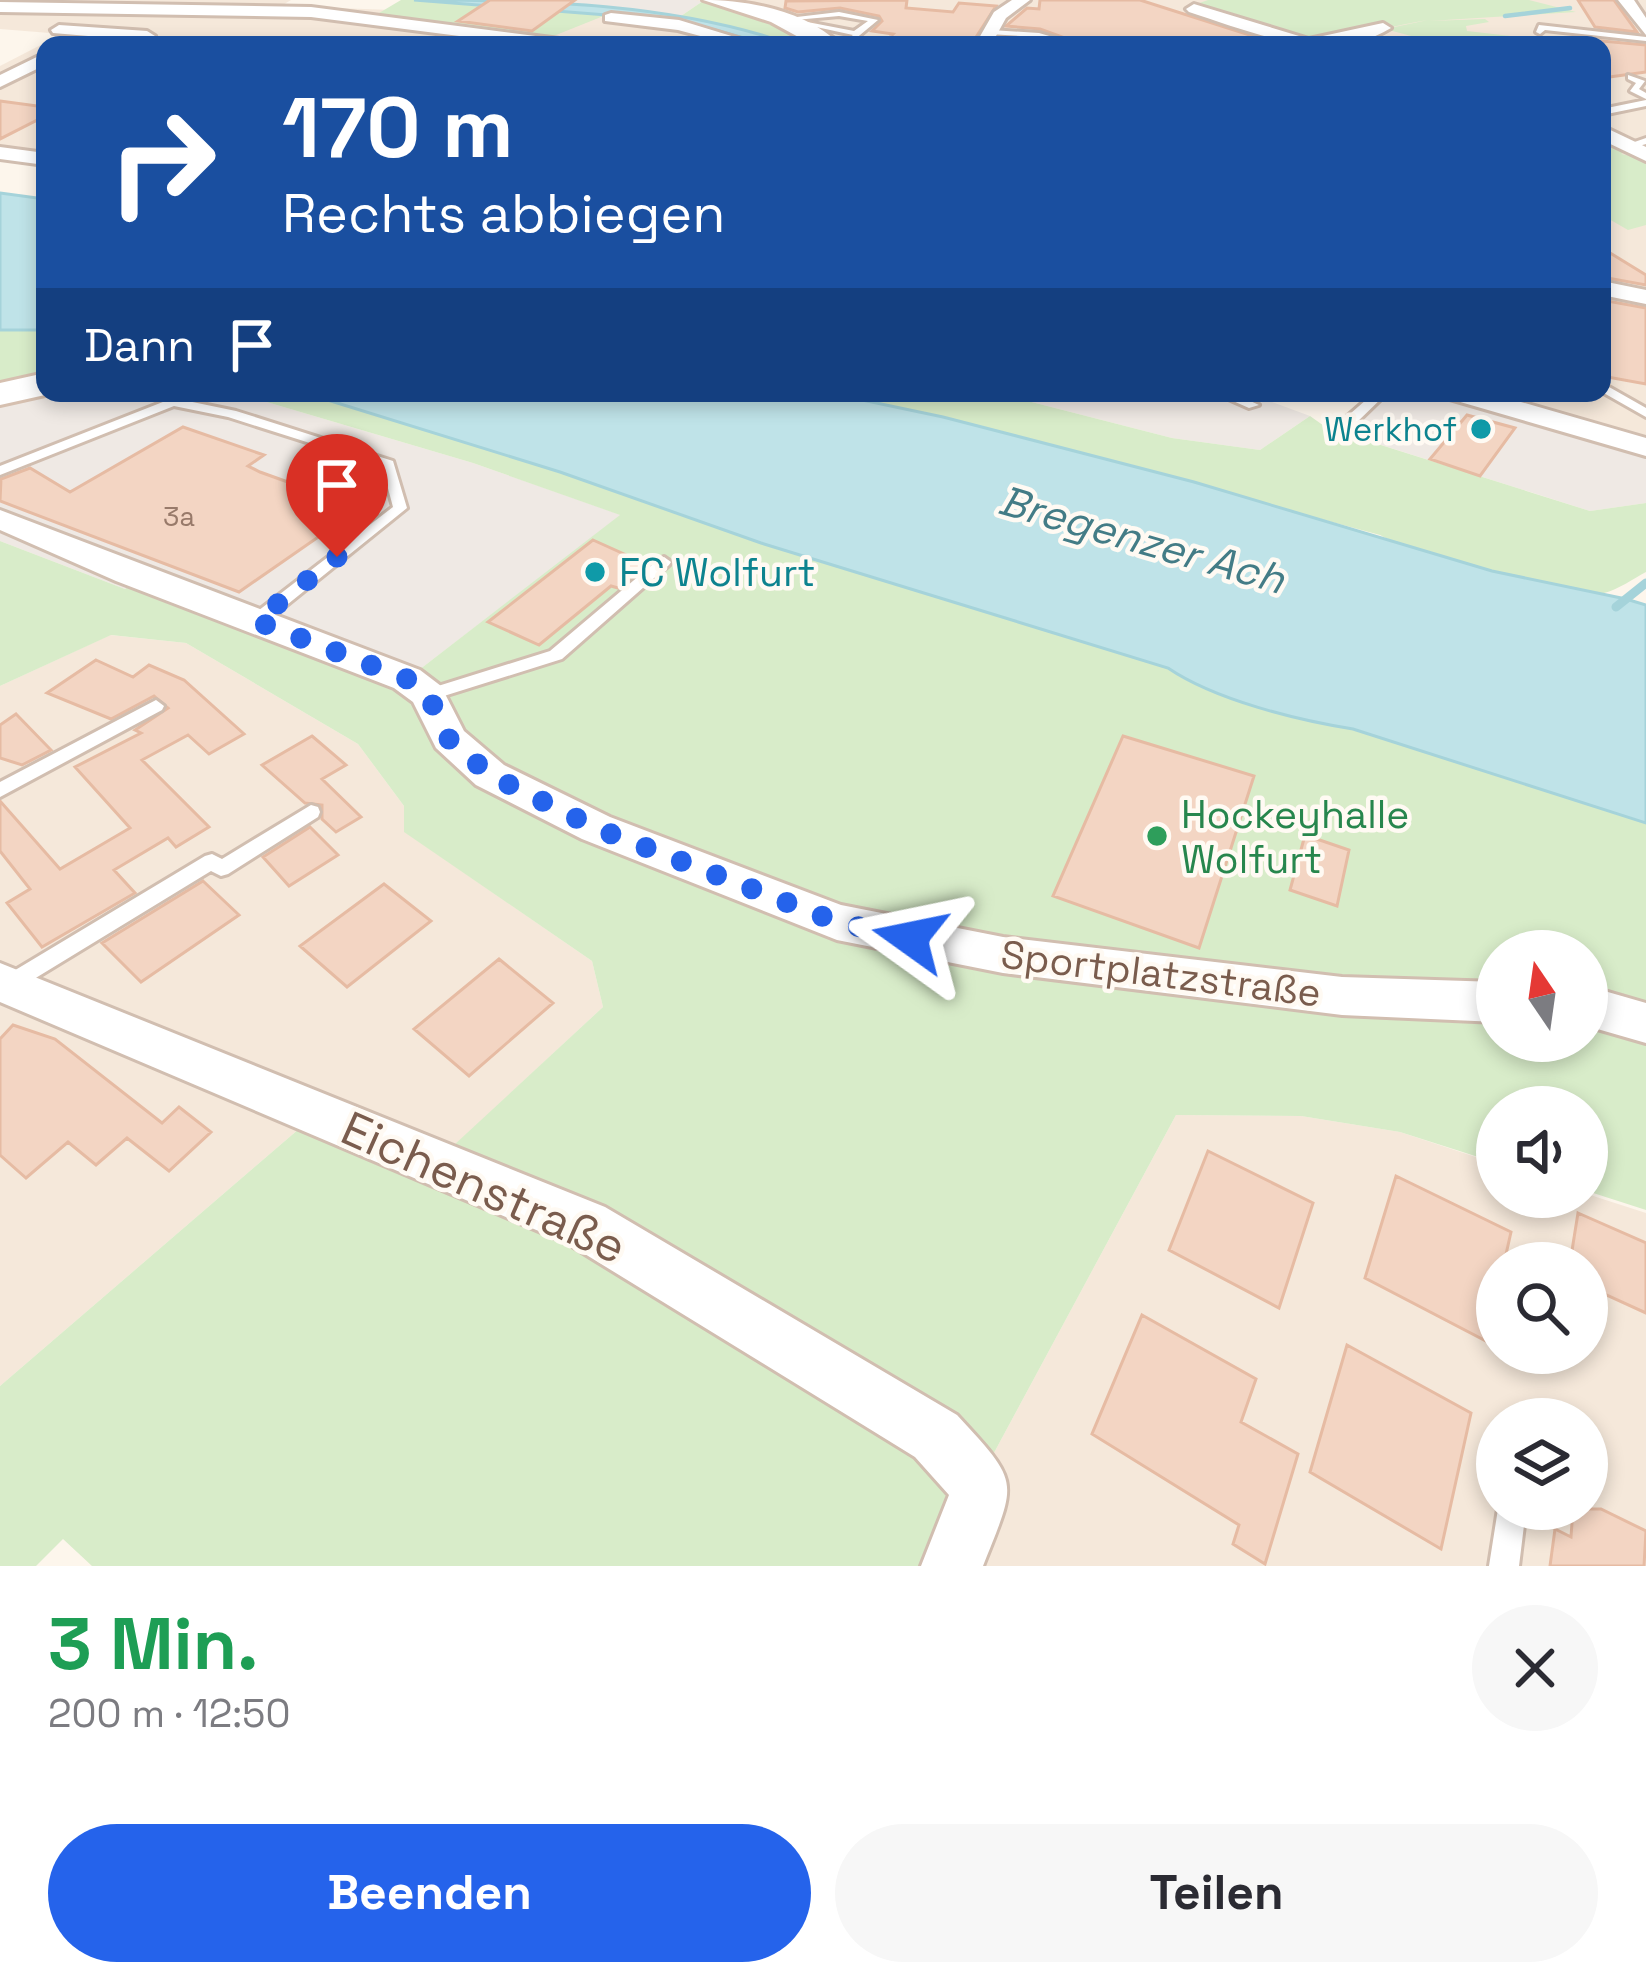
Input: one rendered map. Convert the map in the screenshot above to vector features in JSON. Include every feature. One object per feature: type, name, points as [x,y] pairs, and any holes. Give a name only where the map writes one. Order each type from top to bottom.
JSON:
[{"type":"main road","points":[[722,1],[788,21],[814,36]]},
{"type":"main road","points":[[0,394],[36,386]]},
{"type":"street","points":[[988,36],[1000,15],[1022,0]]},
{"type":"street","points":[[1626,0],[1644,28]]},
{"type":"street","points":[[0,8],[277,10],[492,36]]},
{"type":"street","points":[[1194,9],[1280,36]]},
{"type":"street","points":[[610,18],[723,36]]},
{"type":"street","points":[[1348,36],[1383,28]]},
{"type":"street","points":[[47,29],[147,36]]},
{"type":"street","points":[[0,82],[36,63]]},
{"type":"street","points":[[1611,136],[1640,147]]},
{"type":"street","points":[[1611,290],[1646,296]]},
{"type":"street","points":[[1491,402],[1646,447]]},
{"type":"street","points":[[0,519],[407,679],[428,695]]},
{"type":"street","name":"Sportplatzstraße","points":[[428,695],[449,739],[490,775],[596,828],[837,922],[1004,955],[1342,996],[1476,1001]]},
{"type":"street","name":"Eichenstraße","points":[[4,983],[586,1225],[889,1407],[936,1436],[980,1484],[979,1499],[952,1566]]},
{"type":"street","points":[[1608,1012],[1646,1023]]},
{"type":"lane","points":[[788,21],[839,14],[874,20],[856,33]]},
{"type":"lane","points":[[788,21],[858,36]]},
{"type":"lane","points":[[1540,32],[1543,27],[1644,28]]},
{"type":"lane","points":[[1631,77],[1642,83],[1633,89],[1646,100]]},
{"type":"lane","points":[[1611,110],[1646,100]]},
{"type":"lane","points":[[1611,392],[1646,413]]},
{"type":"lane","points":[[0,471],[173,402],[231,414],[388,464],[400,508],[256,621]]},
{"type":"lane","points":[[1245,402],[1253,405]]},
{"type":"lane","points":[[1348,423],[1371,402]]},
{"type":"lane","points":[[428,695],[556,656],[664,562]]},
{"type":"lane","points":[[0,790],[157,706]]},
{"type":"lane","points":[[4,983],[212,861],[220,869],[311,812]]},
{"type":"lane","points":[[1504,1566],[1509,1530]]},
{"type":"shaded area","points":[[0,0],[291,0],[281,6],[675,20],[681,16],[763,36],[58,36],[62,34],[0,29]]},
{"type":"shaded area","points":[[483,0],[694,0],[703,1],[681,16]]},
{"type":"shaded area","points":[[694,0],[1646,0],[1646,452],[1477,402],[1611,402],[1611,36],[784,36]]},
{"type":"shaded area","points":[[36,47],[36,162],[0,158],[0,66]]},
{"type":"shaded area","points":[[0,391],[36,391],[36,402],[266,402],[473,463],[621,515],[406,680],[139,579],[125,589],[0,541]]},
{"type":"shaded area","points":[[1032,402],[1272,402],[1310,416],[1260,450],[1172,438]]},
{"type":"shaded area","points":[[1367,402],[1477,402],[1646,452],[1646,503],[1590,511],[1334,430]]},
{"type":"shaded area","points":[[110,635],[186,643],[358,744],[404,806],[405,832],[592,961],[603,1007],[427,1171],[307,1122],[0,1386],[0,686]]},
{"type":"shaded area","points":[[1176,1115],[1301,1116],[1400,1132],[1476,1157],[1476,1218],[1608,1218],[1608,1201],[1646,1213],[1646,1566],[941,1566],[974,1490]]},
{"type":"green space","points":[[401,0],[606,15],[554,36],[374,16]]},
{"type":"green space","points":[[1208,0],[1529,0],[1576,12],[1429,21],[1485,19],[1489,22],[1466,26],[1467,31],[1511,36],[1411,36],[1385,29],[1428,20],[1346,36],[1232,36],[1224,34],[1251,27],[1191,6]]},
{"type":"green space","points":[[703,1],[758,17],[794,36],[768,36],[681,16]]},
{"type":"green space","points":[[1611,143],[1630,150],[1621,154],[1646,159],[1646,225],[1628,230],[1611,220]]},
{"type":"green space","points":[[0,330],[36,330],[36,384],[0,391]]},
{"type":"green space","points":[[266,402],[334,402],[560,472],[761,543],[1168,668],[1208,690],[1257,707],[1353,729],[1646,823],[1646,1210],[1608,1198],[1608,1086],[1476,1086],[1476,1156],[1400,1132],[1301,1116],[1176,1115],[974,1490],[941,1566],[92,1566],[63,1539],[36,1566],[0,1566],[0,1386],[307,1122],[427,1170],[603,1007],[592,961],[404,832],[404,806],[358,744],[186,643],[111,635],[0,686],[0,541],[125,589],[138,579],[406,680],[620,515],[473,463]]},
{"type":"green space","points":[[872,402],[1032,402],[1172,438],[1260,450],[1310,416],[1327,428],[1590,511],[1646,503],[1646,572],[1604,593],[1562,588],[943,417]]},
{"type":"water","points":[[414,0],[606,7],[701,20],[764,36],[737,36],[683,21]]},
{"type":"water","points":[[0,193],[36,198],[36,330],[0,330]]},
{"type":"water","name":"Bregenzer Ach","points":[[334,402],[872,402],[1194,482],[1492,571],[1646,605],[1646,823],[1353,729],[1257,707],[1209,690],[1168,668],[761,543],[560,472]]},
{"type":"building","points":[[490,0],[575,0],[532,31],[458,21]]},
{"type":"building","points":[[907,0],[906,8],[953,12],[959,3],[996,6],[977,36],[891,36],[872,31],[882,21],[879,16],[840,8],[798,12],[785,8],[786,1]]},
{"type":"building","points":[[1040,0],[1140,0],[1253,36],[1059,36],[1006,26],[1027,8],[1039,9]]},
{"type":"building","points":[[1578,0],[1614,0],[1637,32],[1595,27]]},
{"type":"building","points":[[1611,42],[1646,45],[1646,72],[1611,77]]},
{"type":"building","points":[[0,101],[36,106],[36,121],[0,139]]},
{"type":"building","points":[[1611,254],[1646,275],[1646,285],[1611,279]]},
{"type":"building","points":[[1611,302],[1646,308],[1646,384],[1611,378]]},
{"type":"building","points":[[1467,415],[1515,428],[1480,476],[1430,459]]},
{"type":"building","points":[[183,427],[264,455],[248,466],[260,472],[360,508],[239,592],[0,501],[1,479],[30,468],[70,492]]},
{"type":"building","points":[[593,540],[646,564],[539,645],[488,622]]},
{"type":"building","points":[[96,660],[133,677],[149,665],[184,680],[244,734],[209,754],[188,735],[142,760],[209,827],[176,847],[168,838],[114,870],[135,893],[42,947],[7,903],[30,889],[0,851],[0,801],[60,869],[130,828],[75,767],[141,733],[135,730],[168,708],[154,696],[111,719],[47,693]]},
{"type":"building","points":[[16,714],[51,750],[22,765],[0,758],[0,725]]},
{"type":"building","points":[[312,736],[346,765],[322,779],[361,817],[336,832],[322,819],[322,805],[305,803],[262,765]]},
{"type":"building","name":"Hockeyhalle Wolfurt","points":[[1123,736],[1254,776],[1199,948],[1053,896]]},
{"type":"building","points":[[310,827],[338,855],[289,886],[263,857]]},
{"type":"building","points":[[1305,835],[1349,850],[1337,906],[1290,890]]},
{"type":"building","points":[[203,881],[239,915],[141,982],[102,943]]},
{"type":"building","points":[[384,884],[431,921],[347,987],[300,946]]},
{"type":"building","points":[[499,959],[553,1003],[469,1076],[414,1029]]},
{"type":"building","points":[[13,1025],[55,1039],[162,1123],[179,1107],[211,1132],[169,1171],[127,1138],[96,1165],[68,1142],[26,1178],[0,1155],[0,1039]]},
{"type":"building","points":[[1208,1151],[1313,1203],[1279,1308],[1169,1250]]},
{"type":"building","points":[[1396,1176],[1511,1232],[1509,1242],[1476,1242],[1476,1336],[1365,1278]]},
{"type":"building","points":[[1577,1218],[1589,1218],[1646,1243],[1646,1313],[1608,1296],[1608,1242],[1573,1242]]},
{"type":"building","points":[[1142,1315],[1256,1379],[1241,1422],[1298,1454],[1265,1564],[1233,1544],[1239,1525],[1092,1434]]},
{"type":"building","points":[[1347,1345],[1471,1413],[1441,1549],[1310,1472]]},
{"type":"building","points":[[1608,1512],[1646,1531],[1644,1566],[1550,1566],[1555,1530],[1571,1537],[1572,1530],[1608,1530]]},
{"type":"waterway","points":[[1505,16],[1570,8]]},
{"type":"waterway","points":[[1616,607],[1646,583]]},
{"type":"place","name":"Werkhof","points":[[1481,429]]},
{"type":"place","name":"FC Wolfurt","points":[[595,572]]},
{"type":"place","name":"Hockeyhalle Wolfurt","points":[[1157,836]]},
{"type":"route","points":[[337,557],[256,621],[407,679],[428,695],[449,739],[490,775],[596,828],[837,922],[910,938]]}]
